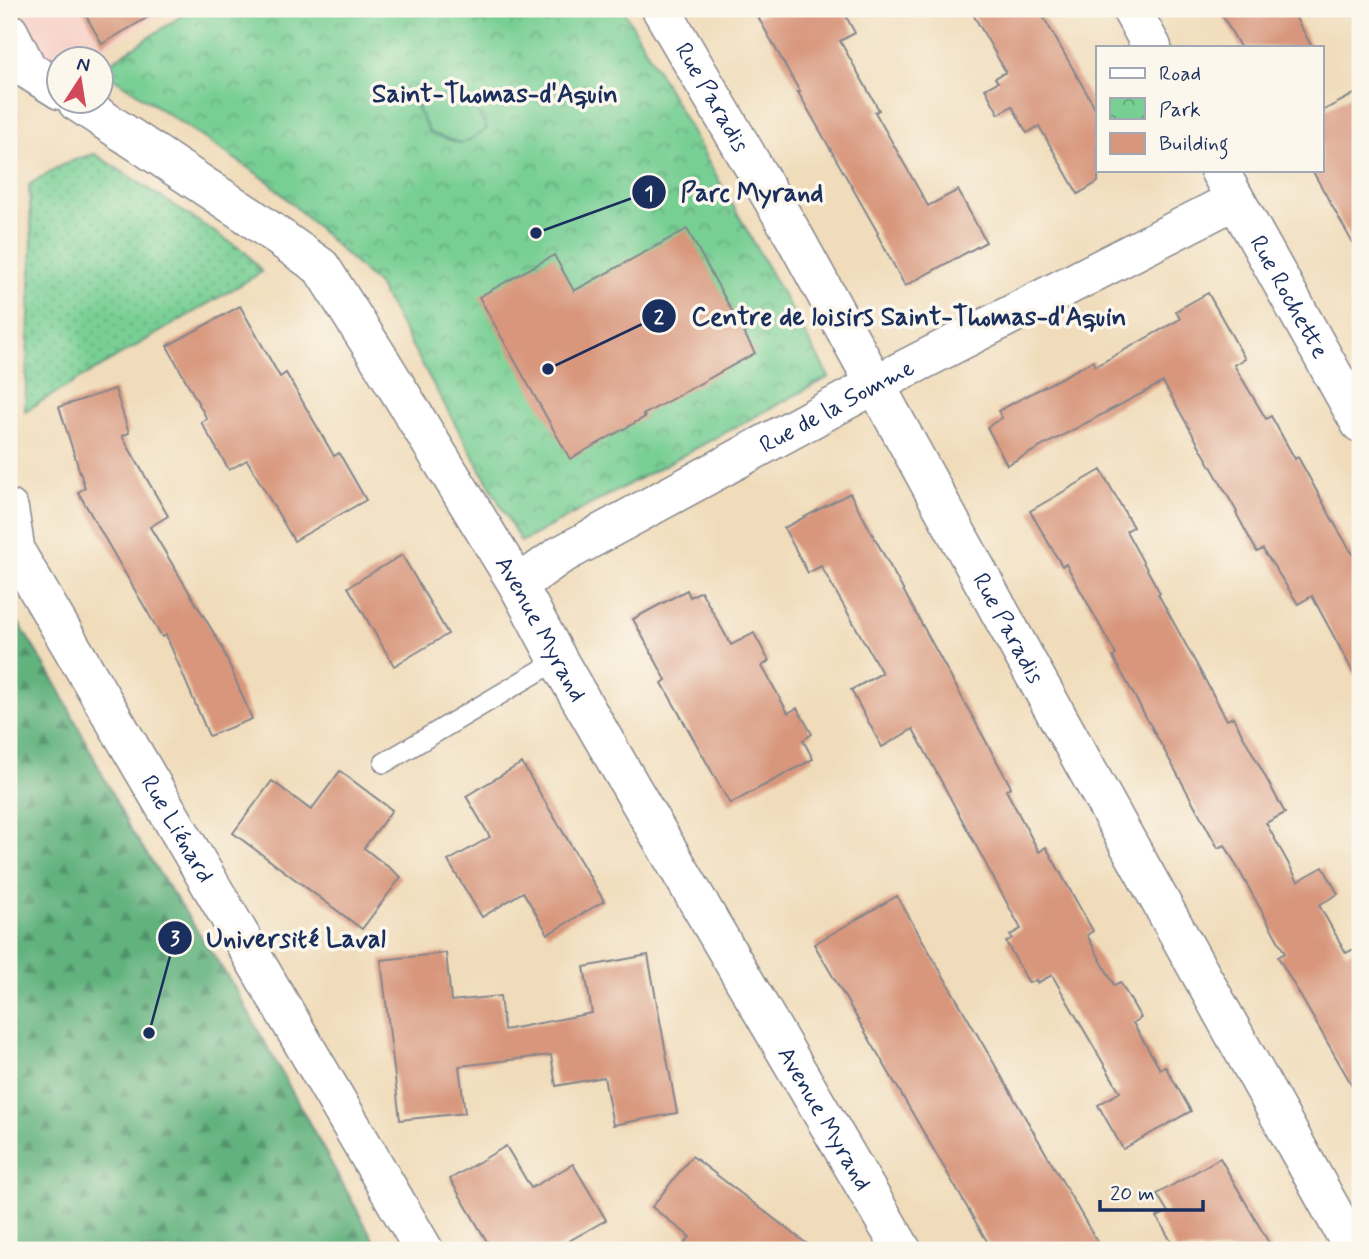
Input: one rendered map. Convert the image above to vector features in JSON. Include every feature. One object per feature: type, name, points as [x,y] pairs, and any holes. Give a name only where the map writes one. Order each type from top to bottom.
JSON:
[{"type":"street","name":"Rue Paradis","points":[[661,9],[794,236],[1354,1250]]},
{"type":"street","points":[[1131,9],[1151,46]]},
{"type":"street","points":[[9,32],[32,79]]},
{"type":"street","name":"Avenue Myrand","points":[[98,116],[321,267],[518,585],[558,660],[902,1250]]},
{"type":"street","name":"Rue de la Somme","points":[[518,585],[559,556],[876,384],[1227,185]]},
{"type":"street","name":"Rue Rochette","points":[[1227,185],[1360,423]]},
{"type":"street","name":"Rue Liénard","points":[[9,509],[16,552],[424,1250]]},
{"type":"lane","points":[[384,763],[558,660]]},
{"type":"shaded area","points":[[9,9],[170,9],[107,46],[46,46],[46,61],[9,63]]},
{"type":"green space","points":[[192,9],[623,9],[829,377],[521,542],[378,285],[268,181],[116,79],[116,59]]},
{"type":"green space","points":[[439,96],[457,98],[469,104],[487,129],[462,144],[430,133],[416,107]]},
{"type":"green space","points":[[95,154],[245,252],[262,272],[25,411],[32,243],[29,185],[60,166]]},
{"type":"green space","points":[[9,607],[59,689],[129,827],[235,988],[379,1250],[9,1250]]},
{"type":"building","points":[[82,9],[162,9],[102,44]]},
{"type":"building","points":[[773,9],[842,9],[855,33],[840,41],[879,110],[875,112],[928,206],[958,190],[986,242],[905,286],[758,17]]},
{"type":"building","points":[[970,9],[1039,9],[1096,109],[1098,182],[1078,194],[1039,126],[1027,133],[1012,106],[999,114],[985,89],[998,82],[995,78],[1006,72]]},
{"type":"building","points":[[1219,9],[1291,9],[1311,46],[1239,46]]},
{"type":"building","points":[[1360,91],[1360,256],[1313,172],[1324,172],[1324,110]]},
{"type":"building","points":[[687,229],[755,353],[570,459],[479,297],[554,255],[574,291]]},
{"type":"building","points":[[1208,293],[1245,359],[1234,365],[1266,419],[1271,416],[1295,459],[1298,457],[1360,566],[1360,685],[1312,596],[1298,604],[1263,549],[1257,552],[1163,382],[1007,465],[987,427],[1002,418],[998,411],[1093,361],[1096,366],[1180,319],[1176,311]]},
{"type":"building","points":[[240,306],[280,377],[286,373],[334,456],[339,453],[366,500],[294,541],[247,460],[229,470],[201,422],[207,419],[167,346]]},
{"type":"building","points":[[115,389],[129,433],[122,436],[168,516],[150,527],[221,645],[252,719],[209,736],[166,635],[162,637],[78,492],[85,488],[59,407]]},
{"type":"building","points":[[1101,470],[1133,527],[1126,531],[1160,593],[1158,594],[1227,720],[1233,717],[1285,813],[1266,823],[1298,881],[1323,867],[1338,894],[1319,905],[1346,953],[1360,946],[1360,1099],[1278,957],[1285,953],[1225,845],[1218,848],[1113,657],[1116,655],[1066,564],[1062,566],[1030,511]]},
{"type":"building","points":[[850,493],[1011,787],[1006,790],[1039,852],[1046,847],[1093,931],[1087,935],[1114,985],[1120,982],[1141,1018],[1133,1023],[1160,1069],[1165,1066],[1191,1111],[1123,1149],[1098,1105],[1120,1092],[1052,975],[1037,983],[1036,980],[1029,983],[1006,942],[1012,938],[1010,935],[1021,929],[913,729],[882,747],[851,690],[882,673],[821,566],[808,573],[784,528]]},
{"type":"building","points":[[402,555],[448,634],[394,666],[348,587]]},
{"type":"building","points":[[687,590],[690,597],[701,591],[731,645],[754,633],[769,661],[762,666],[788,713],[797,708],[812,734],[803,740],[813,759],[730,804],[662,683],[666,680],[633,619]]},
{"type":"building","points":[[522,763],[604,901],[548,934],[523,892],[482,917],[448,861],[490,837],[466,796]]},
{"type":"building","points":[[340,771],[392,810],[364,848],[401,877],[362,929],[233,833],[272,781],[311,810]]},
{"type":"building","points":[[897,896],[1102,1250],[992,1250],[814,944]]},
{"type":"building","points":[[446,953],[451,1001],[500,996],[504,1030],[592,1013],[584,967],[648,955],[677,1113],[613,1125],[604,1077],[556,1086],[551,1055],[459,1066],[465,1113],[400,1120],[381,960]]},
{"type":"building","points":[[506,1146],[531,1188],[573,1164],[606,1220],[553,1250],[492,1250],[450,1179]]},
{"type":"building","points":[[692,1156],[815,1250],[679,1250],[690,1237],[652,1207]]},
{"type":"building","points":[[1220,1158],[1273,1250],[1176,1250],[1157,1217],[1168,1212],[1157,1194]]},
{"type":"place","name":"Parc Myrand","points":[[536,233]]},
{"type":"place","name":"Centre de loisirs Saint-Thomas-d'Aquin","points":[[548,369]]},
{"type":"place","name":"Université Laval","points":[[149,1033]]},
{"type":"district","name":"Saint-Thomas-d'Aquin","points":[[495,93]]}]
